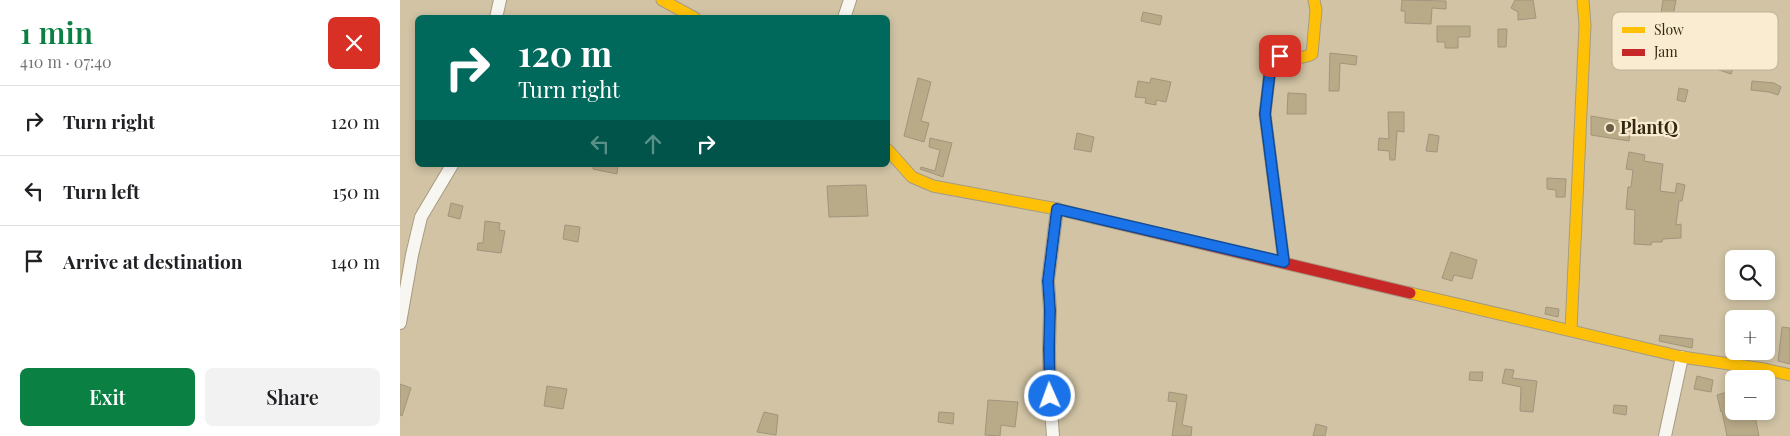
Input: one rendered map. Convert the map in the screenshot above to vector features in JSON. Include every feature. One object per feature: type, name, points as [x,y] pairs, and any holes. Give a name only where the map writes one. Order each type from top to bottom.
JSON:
[{"type":"street","points":[[497,15],[500,0]]},
{"type":"street","points":[[662,0],[690,15]]},
{"type":"street","points":[[845,15],[850,0]]},
{"type":"street","points":[[1284,262],[1265,114],[1271,62],[1274,58],[1280,56],[1304,59],[1312,54],[1316,10],[1314,0]]},
{"type":"street","points":[[1571,330],[1585,26],[1583,0]]},
{"type":"street","points":[[890,152],[912,177],[933,186],[1057,209],[1682,357],[1764,369],[1790,375]]},
{"type":"street","points":[[400,323],[412,255],[421,218],[451,167]]},
{"type":"street","points":[[1053,436],[1048,281],[1057,209]]},
{"type":"street","points":[[1664,436],[1682,357]]},
{"type":"building","points":[[1402,0],[1446,1],[1446,9],[1432,8],[1431,24],[1405,23],[1405,11],[1401,11]]},
{"type":"building","points":[[1515,0],[1533,0],[1536,18],[1518,20],[1518,12],[1511,8]]},
{"type":"building","points":[[1663,0],[1676,0],[1674,12],[1661,12]]},
{"type":"building","points":[[1143,12],[1162,16],[1160,25],[1141,21]]},
{"type":"building","points":[[1437,26],[1470,26],[1470,37],[1458,37],[1458,48],[1445,48],[1445,42],[1437,42]]},
{"type":"building","points":[[1498,29],[1507,29],[1506,47],[1498,47]]},
{"type":"building","points":[[1330,53],[1357,56],[1356,65],[1340,63],[1339,91],[1329,91]]},
{"type":"building","points":[[1719,70],[1732,70],[1731,74]]},
{"type":"building","points":[[918,78],[931,82],[921,121],[929,123],[924,142],[904,136]]},
{"type":"building","points":[[1151,78],[1171,82],[1166,102],[1156,100],[1156,105],[1145,103],[1146,98],[1135,97],[1138,81],[1150,83]]},
{"type":"building","points":[[1752,81],[1774,83],[1781,87],[1778,95],[1751,90]]},
{"type":"building","points":[[1679,88],[1688,90],[1685,102],[1677,100]]},
{"type":"building","points":[[1288,93],[1306,94],[1306,114],[1287,114]]},
{"type":"building","points":[[1388,112],[1404,112],[1404,132],[1397,131],[1395,160],[1390,160],[1389,151],[1378,150],[1379,138],[1389,139]]},
{"type":"building","name":"PlantQ","points":[[1591,116],[1632,123],[1629,141],[1591,135]]},
{"type":"building","points":[[1077,133],[1094,137],[1091,152],[1074,149]]},
{"type":"building","points":[[1429,134],[1439,136],[1437,152],[1426,151]]},
{"type":"building","points":[[930,138],[952,143],[943,177],[920,169],[921,167],[935,171],[940,150],[929,147]]},
{"type":"building","points":[[1629,152],[1645,155],[1644,161],[1663,164],[1660,191],[1675,193],[1677,183],[1685,185],[1682,201],[1679,201],[1676,225],[1681,224],[1681,238],[1663,239],[1662,242],[1652,242],[1651,245],[1634,244],[1635,210],[1626,209],[1628,187],[1631,187],[1633,170],[1626,169]]},
{"type":"building","points":[[593,167],[618,167],[617,174],[593,169]]},
{"type":"building","points":[[1547,178],[1566,179],[1565,197],[1556,197],[1556,190],[1547,189]]},
{"type":"building","points":[[866,185],[868,216],[829,217],[827,186]]},
{"type":"building","points":[[451,203],[463,206],[460,219],[448,216]]},
{"type":"building","points":[[485,221],[500,223],[499,230],[505,231],[501,253],[477,250],[478,243],[483,243]]},
{"type":"building","points":[[565,225],[580,227],[578,242],[563,239]]},
{"type":"building","points":[[1451,252],[1477,260],[1472,279],[1454,275],[1452,281],[1442,278]]},
{"type":"building","points":[[1546,307],[1559,309],[1558,317],[1545,314]]},
{"type":"building","points":[[1782,327],[1790,328],[1790,364],[1778,361]]},
{"type":"building","points":[[1660,335],[1693,339],[1692,348],[1659,341]]},
{"type":"building","points":[[1505,369],[1514,370],[1512,378],[1537,381],[1533,412],[1520,411],[1521,387],[1502,383]]},
{"type":"building","points":[[1470,372],[1483,372],[1482,381],[1469,380]]},
{"type":"building","points":[[1697,376],[1713,380],[1711,392],[1694,389]]},
{"type":"building","points":[[400,384],[411,388],[402,416],[400,415]]},
{"type":"building","points":[[547,386],[567,389],[563,409],[544,406]]},
{"type":"building","points":[[1169,392],[1187,395],[1182,425],[1192,427],[1191,436],[1172,436],[1177,402],[1168,401]]},
{"type":"building","points":[[1725,393],[1725,420],[1756,420],[1759,436],[1727,436],[1717,395]]},
{"type":"building","points":[[988,400],[1018,402],[1015,427],[1001,425],[1000,436],[985,435]]},
{"type":"building","points":[[1614,405],[1627,406],[1626,415],[1613,413]]},
{"type":"building","points":[[764,412],[778,415],[776,435],[757,432]]},
{"type":"building","points":[[939,412],[954,413],[953,424],[938,422]]},
{"type":"building","points":[[1316,424],[1327,427],[1325,436],[1313,436]]},
{"type":"traffic: slow","points":[[662,0],[690,15]]},
{"type":"traffic: slow","points":[[1284,262],[1265,114],[1271,62],[1281,58],[1302,57],[1312,54],[1316,10],[1314,0]]},
{"type":"traffic: slow","points":[[1571,330],[1585,25],[1583,0]]},
{"type":"traffic: slow","points":[[890,152],[912,177],[933,186],[1057,209],[1094,218]]},
{"type":"traffic: slow","points":[[1410,293],[1682,357],[1764,369],[1790,375]]},
{"type":"traffic: jam","points":[[1094,218],[1410,293]]},
{"type":"place","name":"PlantQ","points":[[1610,128]]},
{"type":"route","points":[[1050,396],[1048,281],[1057,209],[1284,262],[1265,114],[1271,62],[1274,58],[1280,56]]}]
